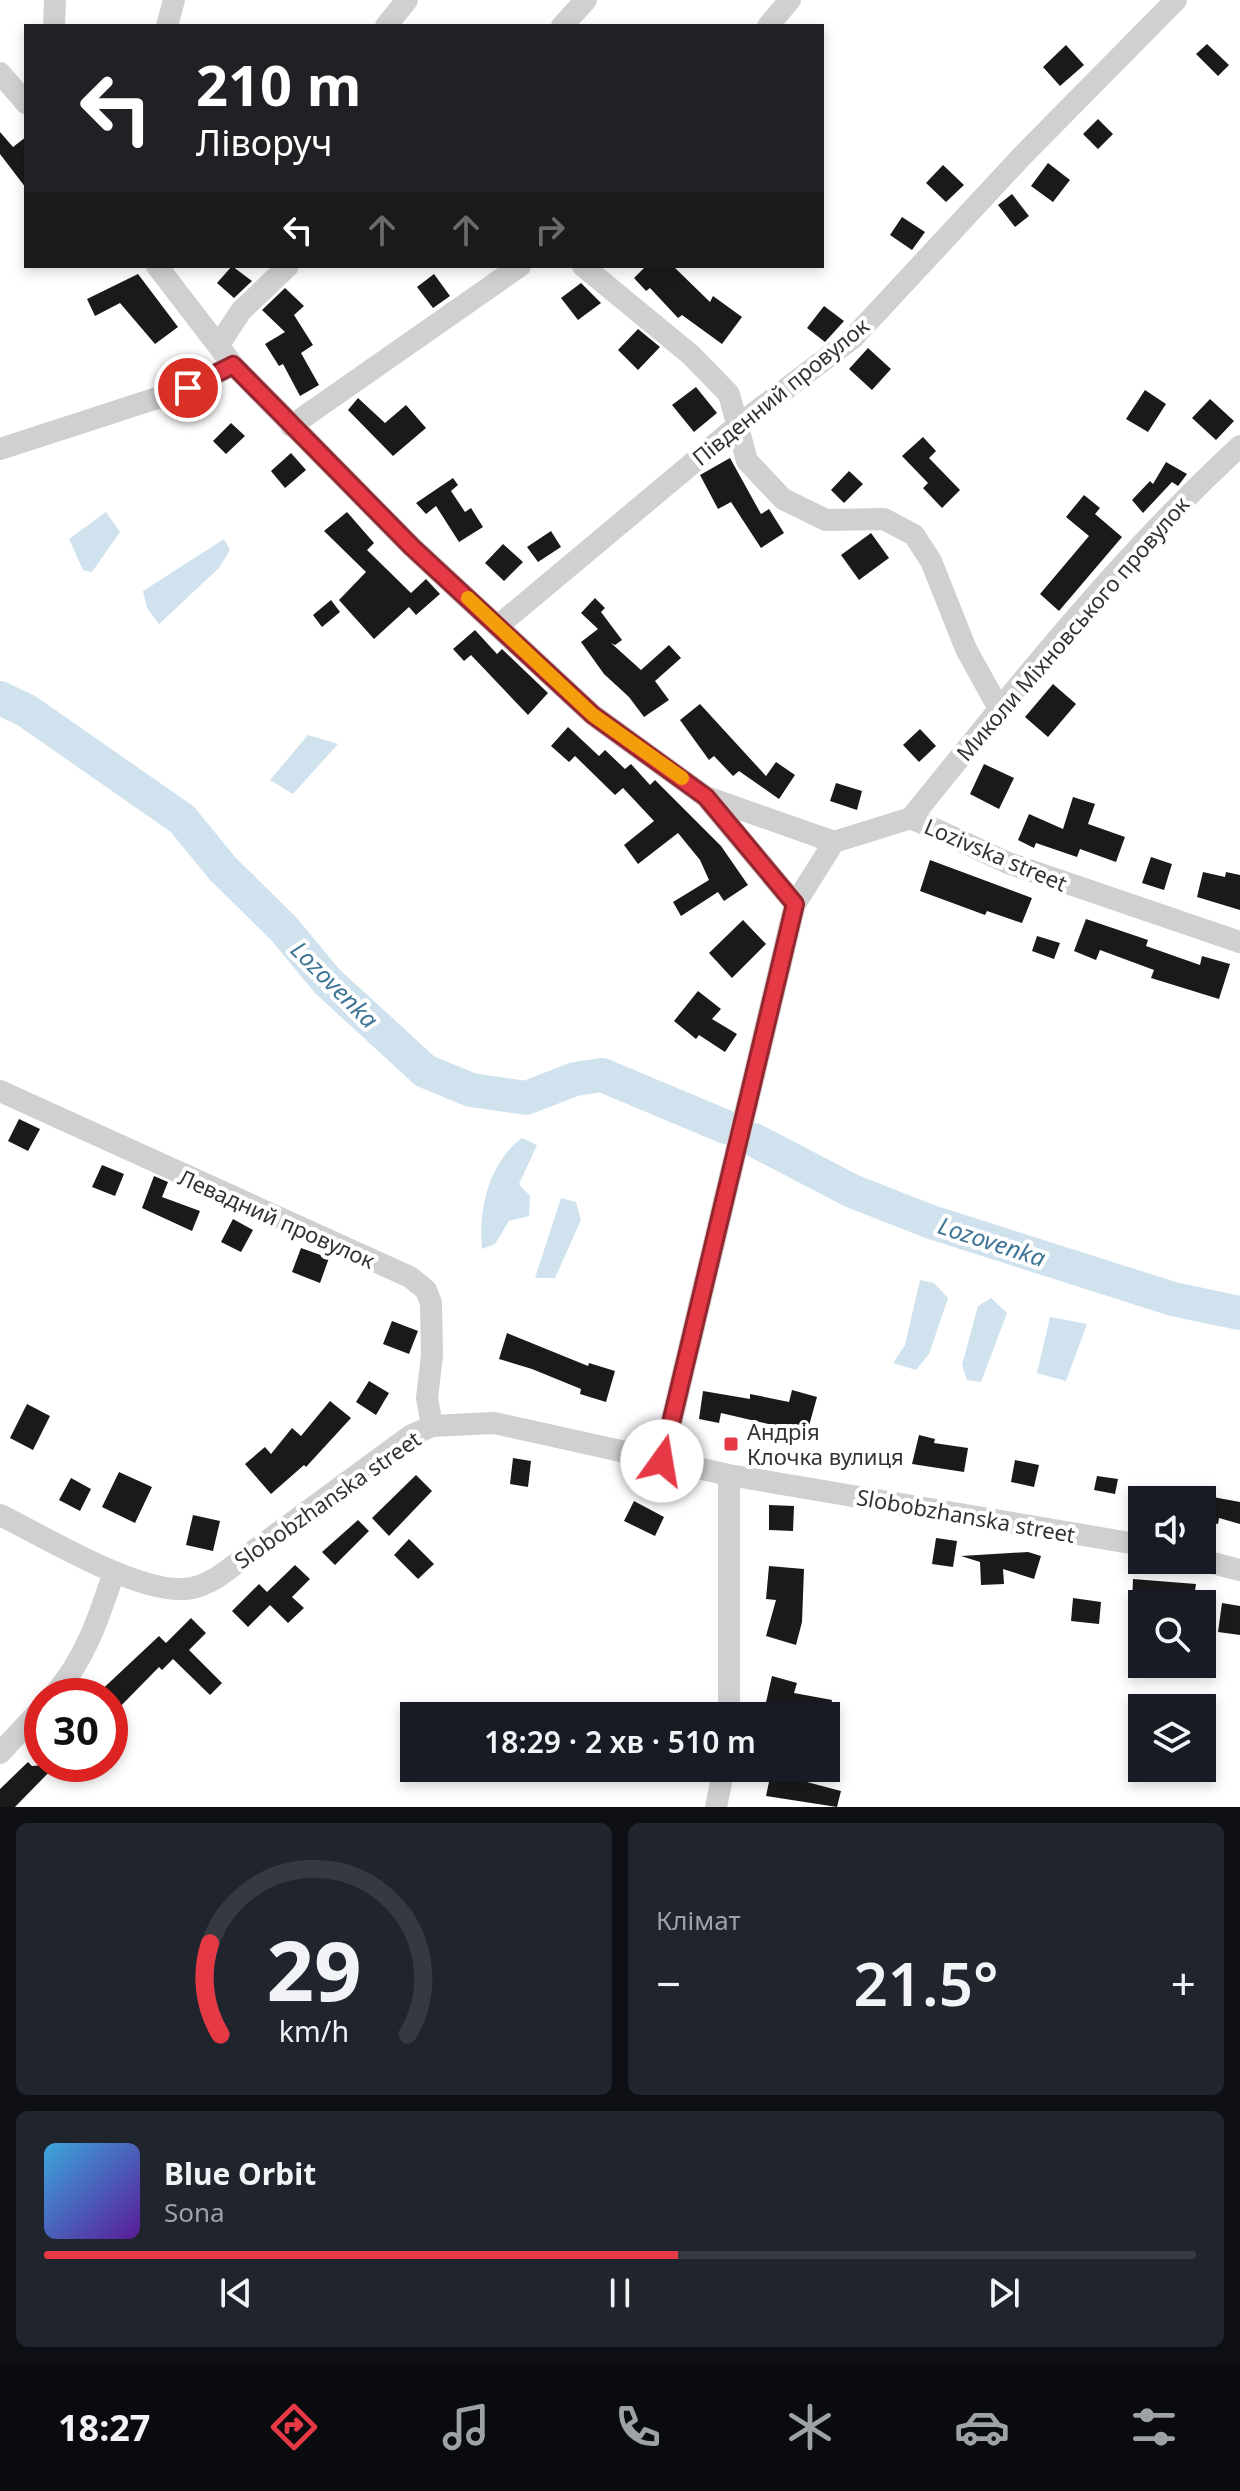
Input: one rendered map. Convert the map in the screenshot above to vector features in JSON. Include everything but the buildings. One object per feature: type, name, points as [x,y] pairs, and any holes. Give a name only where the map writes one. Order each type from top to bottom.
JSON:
[{"type":"street","points":[[54,24],[55,0]]},
{"type":"street","points":[[168,24],[174,0]]},
{"type":"street","points":[[388,24],[407,0]]},
{"type":"street","points":[[564,24],[586,0]]},
{"type":"street","points":[[770,24],[790,0]]},
{"type":"street","name":"Південний провулок","points":[[499,625],[737,426],[853,338],[1024,154],[1176,0]]},
{"type":"street","points":[[0,73],[24,101]]},
{"type":"street","points":[[220,343],[241,311],[286,268]]},
{"type":"street","points":[[291,426],[517,268]]},
{"type":"street","points":[[585,268],[691,355],[729,394],[747,461],[763,482],[794,506],[826,520],[884,519],[914,535],[931,561],[966,649],[998,707]]},
{"type":"street","points":[[167,270],[233,365],[291,426],[412,547],[593,715],[706,797],[795,904]]},
{"type":"street","points":[[0,449],[188,388],[233,365]]},
{"type":"street","name":"Миколи Міхновського провулок","points":[[911,818],[998,707],[1168,512],[1240,446]]},
{"type":"street","points":[[662,1461],[795,904],[834,842],[706,797]]},
{"type":"street","name":"Lozivska street","points":[[834,842],[911,818],[1008,863],[1240,942]]},
{"type":"street","name":"Левадний провулок","points":[[0,1091],[410,1277],[426,1290],[431,1303],[432,1355],[427,1398],[432,1426]]},
{"type":"street","name":"Slobobzhanska street","points":[[0,1515],[114,1572],[171,1589],[208,1583],[410,1436],[432,1426],[494,1423],[729,1475],[1128,1543]]},
{"type":"street","points":[[729,1475],[729,1702]]},
{"type":"street","points":[[1216,1564],[1240,1570]]},
{"type":"street","points":[[69,1678],[94,1633],[114,1572]]},
{"type":"street","points":[[0,1753],[24,1727]]},
{"type":"street","points":[[716,1807],[721,1782]]},
{"type":"water","points":[[106,512],[120,532],[92,572],[83,570],[69,539]]},
{"type":"water","points":[[224,539],[230,550],[219,568],[159,624],[147,608],[143,591]]},
{"type":"water","points":[[308,735],[338,744],[293,794],[270,780]]},
{"type":"water","points":[[522,1138],[537,1145],[519,1184],[530,1196],[529,1216],[509,1221],[495,1244],[482,1249],[482,1219],[488,1188],[501,1160]]},
{"type":"water","points":[[561,1198],[576,1202],[581,1220],[555,1278],[535,1278]]},
{"type":"water","points":[[920,1280],[934,1283],[948,1298],[929,1354],[916,1370],[893,1363],[905,1345]]},
{"type":"water","points":[[991,1298],[1007,1313],[981,1382],[967,1380],[962,1365],[978,1306]]},
{"type":"water","points":[[1050,1317],[1087,1324],[1066,1381],[1037,1373]]},
{"type":"waterway","name":"Lozovenka","points":[[0,698],[27,711],[182,819],[223,869],[284,929],[327,981],[425,1071],[471,1090],[526,1098],[575,1079],[602,1075],[726,1127]]},
{"type":"waterway","name":"Lozovenka","points":[[754,1140],[852,1191],[931,1222],[1173,1299],[1240,1313]]},
{"type":"slow traffic","points":[[468,598],[593,715],[682,778]]},
{"type":"place","name":"Андрія Клочка вулиця","points":[[731,1444]]},
{"type":"route","points":[[188,388],[233,365],[412,547],[593,715],[706,797],[795,904],[662,1461]]}]
